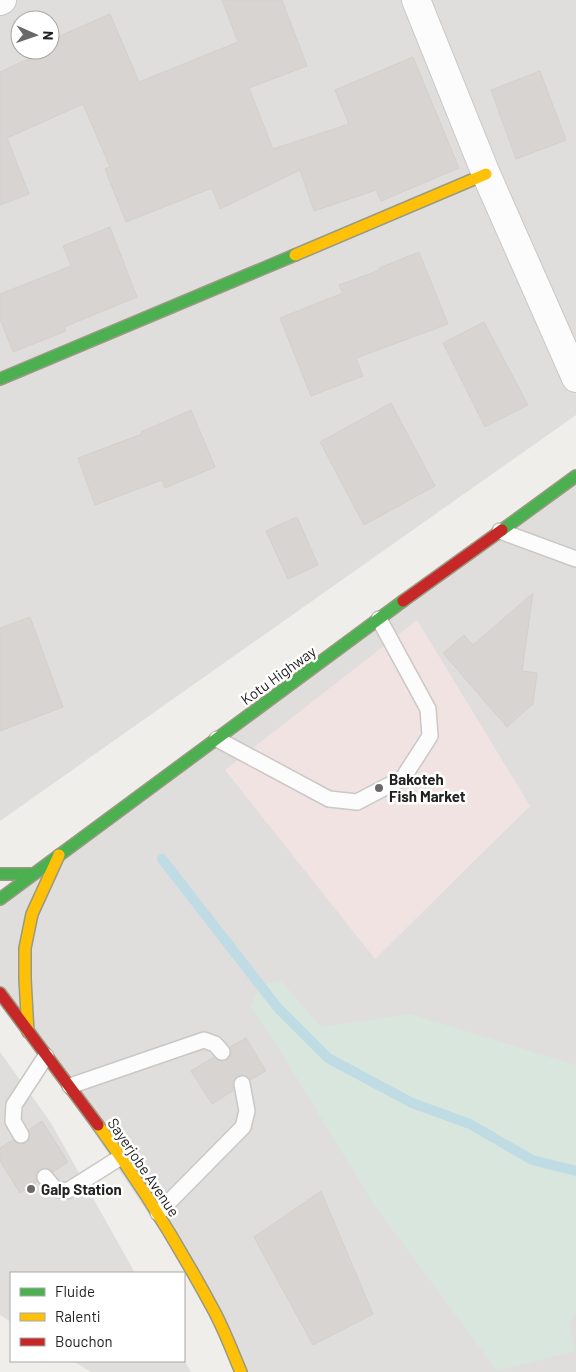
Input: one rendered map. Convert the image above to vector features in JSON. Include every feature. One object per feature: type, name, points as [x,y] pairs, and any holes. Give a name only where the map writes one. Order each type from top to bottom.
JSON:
[{"type":"street","points":[[416,0],[486,174],[576,378]]},
{"type":"street","points":[[0,379],[486,174]]},
{"type":"street","name":"Kotu Highway","points":[[0,899],[576,476]]},
{"type":"street","points":[[28,1032],[25,948],[32,914],[59,855]]},
{"type":"street","points":[[0,874],[33,874]]},
{"type":"street","name":"Sayerjobe Avenue","points":[[0,993],[70,1086],[158,1213],[214,1311],[241,1372]]},
{"type":"lane","points":[[500,532],[576,559]]},
{"type":"lane","points":[[216,739],[329,799],[357,802],[403,778],[430,736],[428,709],[379,619]]},
{"type":"lane","points":[[70,1086],[204,1040],[215,1044],[222,1052]]},
{"type":"lane","points":[[21,1135],[13,1121],[14,1105],[46,1056]]},
{"type":"lane","points":[[158,1213],[243,1127],[247,1111],[242,1084]]},
{"type":"lane","points":[[45,1177],[55,1189],[67,1191],[120,1157]]},
{"type":"shaded area","points":[[0,0],[576,0],[576,415],[0,821]]},
{"type":"shaded area","points":[[576,476],[576,1372],[241,1372],[214,1311],[0,993],[0,900]]},
{"type":"shaded area","name":"Bakoteh Fish Market","points":[[417,620],[530,806],[375,959],[225,770]]},
{"type":"shaded area","points":[[281,981],[321,1027],[409,1014],[576,1065],[576,1312],[569,1324],[575,1351],[497,1371],[373,1203],[275,1042],[251,1007],[260,985]]},
{"type":"shaded area","points":[[0,1052],[51,1123],[134,1272],[10,1272],[10,1321],[0,1315]]},
{"type":"shaded area","points":[[75,1362],[185,1362],[191,1372],[91,1372]]},
{"type":"building","points":[[222,0],[282,0],[307,66],[249,88],[273,149],[349,124],[335,90],[413,57],[459,168],[381,201],[376,190],[314,211],[300,170],[220,209],[212,188],[126,222],[105,169],[110,167],[83,104],[7,138],[29,194],[0,205],[0,72],[26,60],[60,60],[60,36],[110,14],[139,82],[238,42]]},
{"type":"building","points":[[540,71],[566,140],[516,159],[491,90]]},
{"type":"building","points":[[110,227],[137,297],[64,327],[66,331],[13,352],[0,319],[0,294],[71,266],[63,246]]},
{"type":"building","points":[[419,252],[448,324],[356,358],[363,376],[311,396],[280,318],[343,293],[339,285],[380,270],[379,268]]},
{"type":"building","points":[[484,322],[528,405],[485,427],[443,343]]},
{"type":"building","points":[[391,403],[435,486],[364,525],[320,442]]},
{"type":"building","points":[[191,410],[215,467],[165,488],[162,480],[95,505],[78,458],[142,434],[141,432]]},
{"type":"building","points":[[297,517],[318,565],[288,579],[266,531]]},
{"type":"building","points":[[533,593],[522,671],[537,673],[533,704],[507,727],[443,653],[464,635],[473,645]]},
{"type":"building","points":[[30,617],[63,707],[0,731],[0,628]]},
{"type":"building","points":[[246,1038],[266,1071],[250,1080],[245,1075],[236,1077],[233,1081],[234,1090],[212,1104],[191,1071],[214,1057],[219,1061],[228,1059],[231,1055],[230,1047]]},
{"type":"building","points":[[42,1121],[68,1162],[53,1172],[48,1168],[39,1170],[36,1174],[37,1182],[20,1193],[0,1161],[0,1148],[13,1140],[20,1144],[26,1143],[30,1136],[29,1130]]},
{"type":"building","points":[[321,1191],[373,1314],[313,1345],[254,1237]]},
{"type":"waterway","points":[[162,859],[278,1008],[328,1058],[412,1103],[470,1124],[532,1160],[576,1171]]},
{"type":"traffic: fast","points":[[0,379],[295,255]]},
{"type":"traffic: fast","points":[[502,530],[576,476]]},
{"type":"traffic: fast","points":[[0,899],[403,601]]},
{"type":"traffic: fast","points":[[0,874],[33,874]]},
{"type":"traffic: slow","points":[[295,255],[486,174]]},
{"type":"traffic: slow","points":[[28,1032],[25,948],[32,914],[59,855]]},
{"type":"traffic: slow","points":[[98,1125],[159,1216],[187,1262],[217,1317],[241,1372]]},
{"type":"traffic: jam","points":[[403,601],[502,530]]},
{"type":"traffic: jam","points":[[0,993],[98,1125]]},
{"type":"place","name":"Bakoteh Fish Market","points":[[379,788]]},
{"type":"place","name":"Galp Station","points":[[31,1189]]}]
